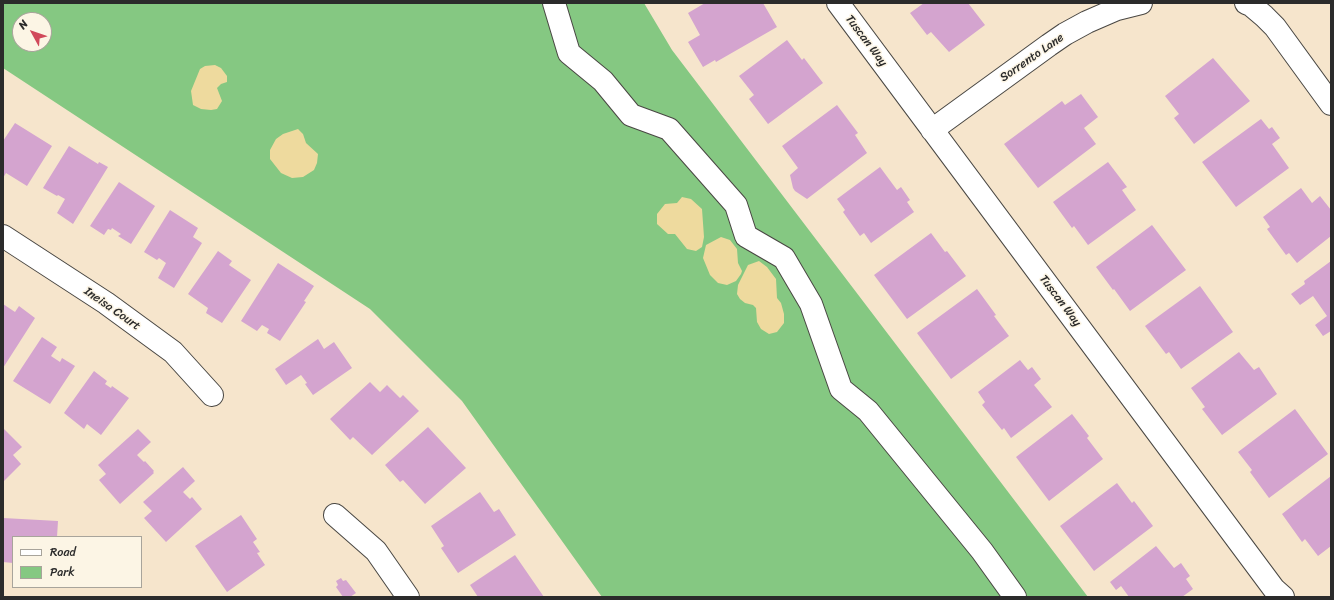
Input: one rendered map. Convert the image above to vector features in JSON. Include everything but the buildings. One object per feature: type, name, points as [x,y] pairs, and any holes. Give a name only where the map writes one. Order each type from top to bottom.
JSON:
[{"type":"street","points":[[554,3],[569,52],[603,81],[631,115],[669,129],[736,205],[746,236],[784,258],[811,304],[841,389],[868,411],[982,551],[1014,597]]},
{"type":"street","name":"Tuscan Way","points":[[838,3],[1274,589],[1283,597]]},
{"type":"street","name":"Sorrento Lane","points":[[932,130],[1049,44],[1065,34],[1087,22],[1117,9],[1141,3]]},
{"type":"street","points":[[1246,3],[1251,5],[1275,27],[1331,104]]},
{"type":"street","name":"Ineisa Court","points":[[3,236],[106,304],[173,352],[212,395]]},
{"type":"street","points":[[335,515],[376,551],[408,597]]},
{"type":"green space","points":[[3,3],[644,3],[672,50],[1088,597],[602,597],[462,401],[370,309],[3,68]]},
{"type":"sand","points":[[215,65],[221,68],[227,76],[227,82],[221,84],[217,88],[222,101],[217,109],[201,109],[193,105],[191,91],[200,69],[205,66]]},
{"type":"sand","points":[[298,129],[303,134],[306,143],[318,154],[317,163],[314,170],[303,177],[292,178],[281,173],[270,159],[270,150],[276,139],[283,134]]},
{"type":"sand","points":[[682,197],[691,199],[702,209],[704,237],[702,247],[696,251],[687,249],[675,234],[668,234],[657,224],[657,214],[665,204],[677,203]]},
{"type":"sand","points":[[721,237],[730,240],[737,249],[738,263],[742,271],[736,281],[727,285],[718,283],[710,275],[703,258],[706,245]]},
{"type":"sand","points":[[759,261],[767,267],[776,279],[777,298],[781,303],[784,314],[784,323],[777,332],[769,334],[761,329],[757,322],[756,308],[753,305],[745,303],[737,294],[738,285],[748,265]]}]
